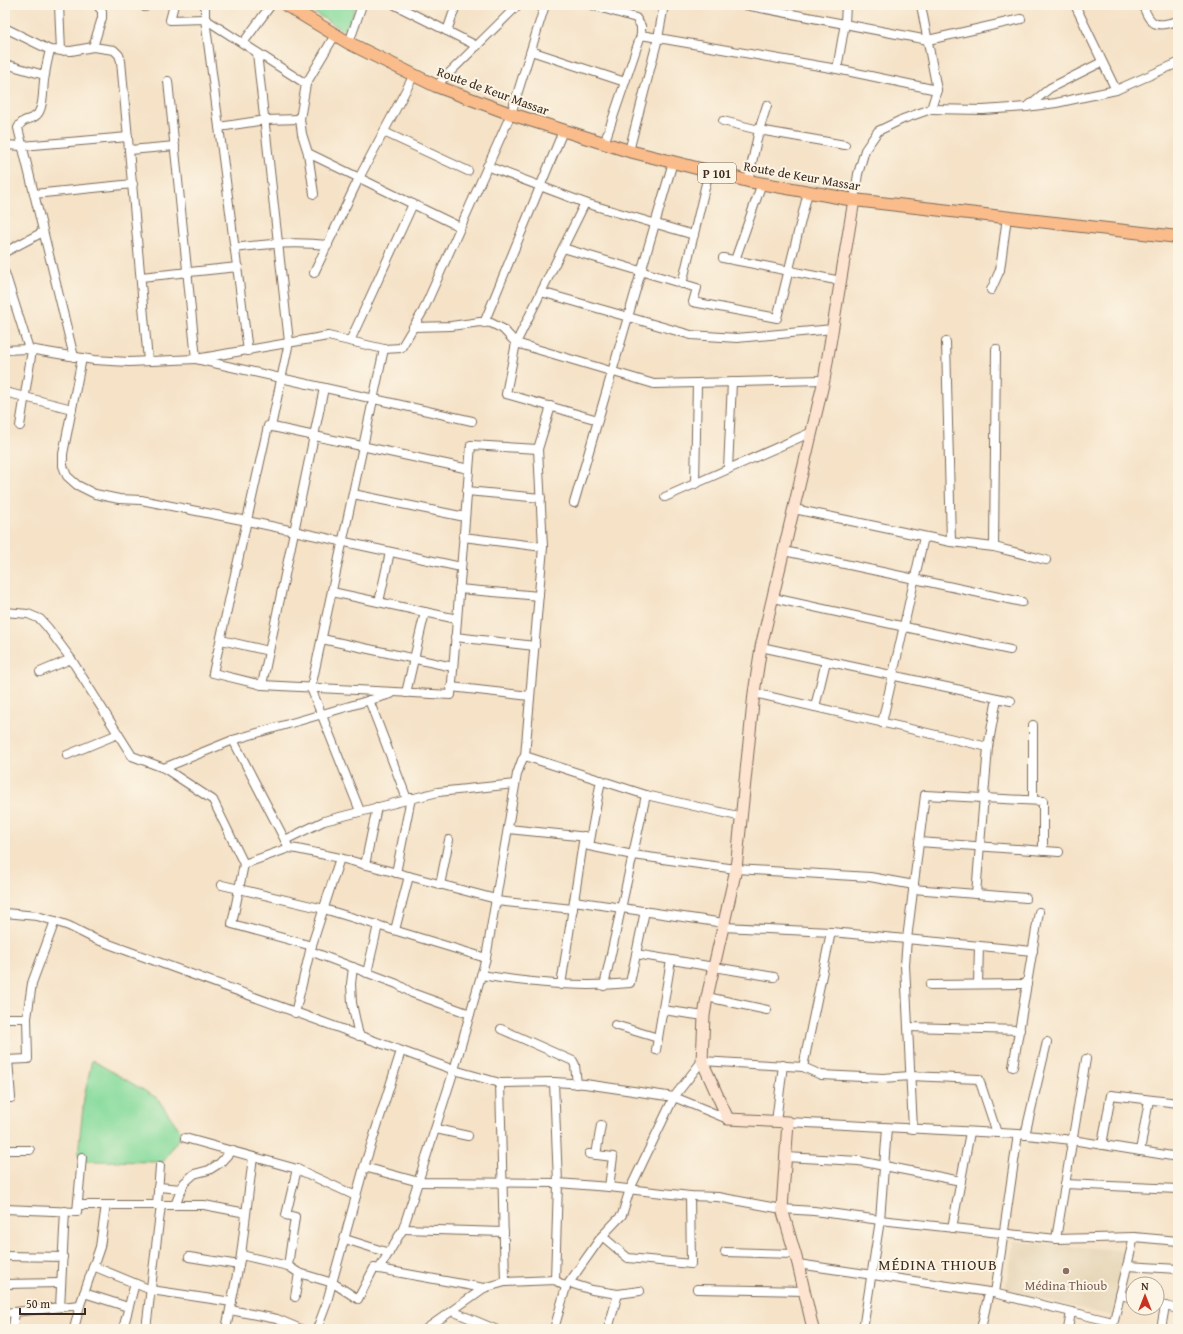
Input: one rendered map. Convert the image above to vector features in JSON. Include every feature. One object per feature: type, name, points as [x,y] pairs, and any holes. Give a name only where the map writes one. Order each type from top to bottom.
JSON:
[{"type":"main road","name":"Route de Keur Massar","points":[[286,5],[349,43],[436,86],[510,114],[629,151],[748,181],[854,200],[1178,236]]},
{"type":"street","points":[[59,5],[62,51]]},
{"type":"street","points":[[93,47],[102,18],[102,11],[97,5]]},
{"type":"street","points":[[174,5],[170,20],[205,19],[306,84]]},
{"type":"street","points":[[205,5],[205,19],[248,351]]},
{"type":"street","points":[[243,43],[271,5]]},
{"type":"street","points":[[349,43],[362,5]]},
{"type":"street","points":[[447,31],[456,5]]},
{"type":"street","points":[[5,350],[30,350],[122,362],[196,360],[328,336],[384,349],[401,348],[423,311],[510,114],[545,5]]},
{"type":"street","points":[[592,5],[636,18],[641,26],[641,35],[604,144]]},
{"type":"street","points":[[629,151],[658,38],[664,5]]},
{"type":"street","points":[[745,5],[928,40],[1022,19]]},
{"type":"street","points":[[837,69],[845,23],[846,5]]},
{"type":"street","points":[[921,5],[937,90],[931,109]]},
{"type":"street","points":[[1075,5],[1116,90]]},
{"type":"street","points":[[1143,5],[1146,16],[1158,25],[1178,21]]},
{"type":"street","points":[[399,6],[477,46]]},
{"type":"street","points":[[436,86],[516,6]]},
{"type":"street","points":[[5,28],[50,50],[77,50],[93,47],[114,50],[121,61],[148,361]]},
{"type":"street","points":[[314,194],[308,153],[302,134],[300,119],[306,84],[335,35]]},
{"type":"street","points":[[641,35],[837,69],[937,90]]},
{"type":"street","points":[[50,50],[44,75],[39,114],[35,118],[24,120],[18,128],[43,232],[78,357],[72,409],[63,454],[63,466],[67,476],[77,485],[95,494],[111,498],[141,500],[461,567]]},
{"type":"street","points":[[531,51],[625,82]]},
{"type":"street","points":[[257,52],[289,342],[271,427]]},
{"type":"street","points":[[1026,107],[1050,88],[1102,62]]},
{"type":"street","points":[[728,1119],[702,1061],[704,1016],[736,869],[754,693],[761,647],[824,380],[858,174],[865,150],[878,131],[903,119],[931,109],[983,110],[1026,107],[1116,90],[1178,63]]},
{"type":"street","points":[[5,64],[44,75]]},
{"type":"street","points":[[314,273],[360,178],[414,75]]},
{"type":"street","points":[[168,81],[196,360]]},
{"type":"street","points":[[748,181],[759,130],[767,105]]},
{"type":"street","points":[[219,127],[265,120],[300,119]]},
{"type":"street","points":[[723,121],[759,130],[845,145]]},
{"type":"street","points":[[484,323],[563,131]]},
{"type":"street","points":[[384,132],[468,171]]},
{"type":"street","points":[[5,145],[22,146],[128,138]]},
{"type":"street","points":[[130,150],[175,146]]},
{"type":"street","points":[[308,153],[460,227]]},
{"type":"street","points":[[574,503],[673,162]]},
{"type":"street","points":[[487,166],[585,203],[694,235]]},
{"type":"street","points":[[682,284],[709,171]]},
{"type":"street","points":[[736,260],[762,183]]},
{"type":"street","points":[[34,194],[133,184]]},
{"type":"street","points":[[563,248],[697,288],[693,302],[778,318],[808,192]]},
{"type":"street","points":[[585,203],[516,343],[506,394],[598,420]]},
{"type":"street","points":[[350,341],[413,204]]},
{"type":"street","points":[[991,290],[1000,270],[1007,217]]},
{"type":"street","points":[[5,252],[43,232]]},
{"type":"street","points":[[235,248],[278,243],[328,245]]},
{"type":"street","points":[[723,258],[841,281]]},
{"type":"street","points":[[141,277],[238,267]]},
{"type":"street","points":[[5,273],[30,350],[20,426]]},
{"type":"street","points":[[541,292],[691,335],[737,338],[833,329]]},
{"type":"street","points":[[413,327],[491,323],[503,330],[516,343],[654,384],[824,380]]},
{"type":"street","points":[[946,342],[951,542]]},
{"type":"street","points":[[360,811],[311,688],[384,349]]},
{"type":"street","points":[[994,547],[996,349]]},
{"type":"street","points":[[196,360],[472,421]]},
{"type":"street","points":[[728,469],[732,382]]},
{"type":"street","points":[[695,484],[697,383]]},
{"type":"street","points":[[262,686],[324,388]]},
{"type":"street","points":[[5,392],[72,409]]},
{"type":"street","points":[[379,1269],[403,1229],[436,1129],[486,958],[515,784],[522,760],[525,756],[543,547],[538,449],[551,406]]},
{"type":"street","points":[[469,469],[268,426],[213,673],[262,686],[451,695],[471,445],[538,449]]},
{"type":"street","points":[[665,497],[812,432]]},
{"type":"street","points":[[467,491],[541,498]]},
{"type":"street","points":[[353,494],[465,518]]},
{"type":"street","points":[[794,509],[924,537],[994,547],[1046,560]]},
{"type":"street","points":[[882,723],[924,537]]},
{"type":"street","points":[[463,538],[543,547]]},
{"type":"street","points":[[784,551],[1022,602]]},
{"type":"street","points":[[379,602],[390,552]]},
{"type":"street","points":[[459,589],[539,596]]},
{"type":"street","points":[[332,592],[457,619]]},
{"type":"street","points":[[773,598],[1010,650]]},
{"type":"street","points":[[5,612],[28,614],[40,619],[48,628],[71,659],[132,756],[164,768],[213,800],[244,864],[232,924],[311,948],[353,967],[397,984],[412,993],[470,1014]]},
{"type":"street","points":[[402,692],[414,659],[425,612]]},
{"type":"street","points":[[455,637],[535,646]]},
{"type":"street","points":[[322,639],[453,667]]},
{"type":"street","points":[[221,640],[269,651]]},
{"type":"street","points":[[761,647],[1011,701]]},
{"type":"street","points":[[40,672],[71,659]]},
{"type":"street","points":[[815,707],[826,661]]},
{"type":"street","points":[[451,687],[530,696]]},
{"type":"street","points":[[164,768],[233,740],[402,692]]},
{"type":"street","points":[[754,693],[988,747]]},
{"type":"street","points":[[976,894],[988,747],[997,698]]},
{"type":"street","points":[[370,700],[409,799],[396,873]]},
{"type":"street","points":[[1033,725],[1033,800]]},
{"type":"street","points":[[67,755],[118,734]]},
{"type":"street","points":[[233,740],[289,848]]},
{"type":"street","points":[[525,756],[646,794],[742,817]]},
{"type":"street","points":[[561,985],[573,905],[600,780]]},
{"type":"street","points":[[285,840],[324,821],[409,799],[438,792],[515,784]]},
{"type":"street","points":[[604,986],[646,794]]},
{"type":"street","points":[[912,1129],[905,965],[925,795],[1043,801],[1043,851]]},
{"type":"street","points":[[365,865],[377,807]]},
{"type":"street","points":[[508,829],[587,837]]},
{"type":"street","points":[[587,837],[589,846],[633,855],[736,869],[870,877],[913,887],[1026,898]]},
{"type":"street","points":[[440,885],[450,840]]},
{"type":"street","points":[[919,842],[1059,852]]},
{"type":"street","points":[[244,864],[289,848],[340,858],[496,900],[622,908],[724,925],[831,932],[1033,950]]},
{"type":"street","points":[[296,1013],[311,948],[340,858]]},
{"type":"street","points":[[395,930],[409,876]]},
{"type":"street","points":[[222,885],[324,909],[486,958]]},
{"type":"street","points":[[481,975],[525,982],[561,985],[604,986],[630,983],[645,911]]},
{"type":"street","points":[[1013,1067],[1039,912]]},
{"type":"street","points":[[5,913],[37,916],[55,921],[95,938],[359,1036],[454,1070],[500,1083],[554,1082],[674,1097],[728,1119],[1021,1134],[1072,1140],[1178,1157]]},
{"type":"street","points":[[5,1098],[11,1098],[7,1060],[28,1059],[27,1018],[32,983],[55,921]]},
{"type":"street","points":[[367,972],[378,925]]},
{"type":"street","points":[[803,1067],[831,932]]},
{"type":"street","points":[[978,984],[979,946]]},
{"type":"street","points":[[636,954],[774,977]]},
{"type":"street","points":[[656,1050],[672,960]]},
{"type":"street","points":[[353,967],[351,984],[352,1003],[359,1036]]},
{"type":"street","points":[[930,985],[1027,984]]},
{"type":"street","points":[[707,997],[767,1010]]},
{"type":"street","points":[[663,1010],[704,1016]]},
{"type":"street","points":[[5,1018],[27,1018]]},
{"type":"street","points":[[615,1025],[658,1038]]},
{"type":"street","points":[[908,1027],[1020,1030]]},
{"type":"street","points":[[501,1029],[573,1061],[576,1065],[577,1084]]},
{"type":"street","points":[[981,1329],[992,1292],[1004,1234],[1021,1134],[1046,1042]]},
{"type":"street","points":[[317,1329],[333,1283],[364,1167],[401,1051]]},
{"type":"street","points":[[1056,1239],[1086,1059]]},
{"type":"street","points":[[702,1061],[803,1067],[821,1075],[883,1078],[910,1076],[979,1080],[997,1133]]},
{"type":"street","points":[[554,1329],[568,1285],[602,1236],[622,1215],[630,1189],[674,1097],[702,1061]]},
{"type":"street","points":[[776,1122],[784,1066]]},
{"type":"street","points":[[554,1082],[558,1183],[555,1280]]},
{"type":"street","points":[[500,1083],[505,1282]]},
{"type":"street","points":[[1102,1145],[1111,1095],[1178,1103]]},
{"type":"street","points":[[1140,1150],[1149,1100]]},
{"type":"street","points":[[788,1122],[782,1209],[814,1329]]},
{"type":"street","points":[[601,1125],[592,1154],[613,1157],[609,1187]]},
{"type":"street","points":[[863,1329],[880,1220],[887,1128]]},
{"type":"street","points":[[436,1129],[468,1136]]},
{"type":"street","points":[[952,1228],[970,1132]]},
{"type":"street","points":[[185,1138],[297,1169],[356,1196]]},
{"type":"street","points":[[5,1150],[30,1150]]},
{"type":"street","points":[[175,1205],[184,1183],[194,1174],[209,1170],[220,1163],[232,1150]]},
{"type":"street","points":[[5,1209],[77,1212],[82,1157]]},
{"type":"street","points":[[226,1329],[241,1255],[253,1157]]},
{"type":"street","points":[[785,1157],[859,1161],[961,1181]]},
{"type":"street","points":[[146,1329],[159,1205],[158,1187],[160,1166]]},
{"type":"street","points":[[364,1167],[419,1182],[558,1183],[690,1196],[718,1197],[782,1209],[814,1211],[880,1220],[1056,1239],[1134,1237],[1178,1241]]},
{"type":"street","points":[[288,1266],[295,1217],[286,1215],[297,1169]]},
{"type":"street","points":[[1065,1184],[1178,1189]]},
{"type":"street","points":[[158,1187],[182,1189]]},
{"type":"street","points":[[602,1236],[628,1258],[690,1264],[690,1196]]},
{"type":"street","points":[[78,1205],[204,1205],[246,1213]]},
{"type":"street","points":[[74,1329],[80,1305],[100,1247],[106,1205]]},
{"type":"street","points":[[60,1307],[65,1211]]},
{"type":"street","points":[[403,1229],[504,1232]]},
{"type":"street","points":[[725,1252],[796,1259],[872,1274],[992,1292],[1071,1312],[1113,1325],[1134,1237]]},
{"type":"street","points":[[345,1239],[389,1253]]},
{"type":"street","points":[[241,1255],[288,1266],[300,1274],[333,1283],[358,1299],[374,1268],[484,1288]]},
{"type":"street","points":[[5,1256],[63,1257]]},
{"type":"street","points":[[190,1257],[239,1266]]},
{"type":"street","points":[[93,1266],[151,1290],[231,1306],[277,1318],[301,1329]]},
{"type":"street","points":[[1127,1266],[1178,1269]]},
{"type":"street","points":[[295,1297],[300,1274]]},
{"type":"street","points":[[426,1329],[435,1326],[452,1310],[484,1288],[505,1282],[555,1280],[568,1285],[618,1294],[640,1291]]},
{"type":"street","points":[[5,1284],[61,1283]]},
{"type":"street","points":[[123,1329],[135,1283]]},
{"type":"street","points":[[698,1289],[804,1291]]},
{"type":"street","points":[[84,1293],[128,1307]]},
{"type":"street","points":[[608,1329],[618,1294]]},
{"type":"street","points":[[1120,1295],[1125,1296]]},
{"type":"street","points":[[5,1313],[80,1305]]},
{"type":"street","points":[[1165,1306],[1178,1309]]},
{"type":"street","points":[[452,1310],[495,1329]]},
{"type":"street","points":[[13,1329],[15,1312]]},
{"type":"street","points":[[1068,1329],[1071,1312]]},
{"type":"street","points":[[1161,1316],[1161,1329]]},
{"type":"shaded area","name":"Médina Thioub","points":[[1014,1241],[1128,1251],[1112,1316],[1005,1291]]},
{"type":"green space","points":[[301,5],[356,5],[347,32]]},
{"type":"green space","points":[[92,1060],[157,1098],[182,1133],[163,1162],[84,1161],[84,1154],[78,1154],[84,1098]]},
{"type":"place","name":"Médina Thioub","points":[[1066,1271]]},
{"type":"district","name":"MÉDINA THIOUB","points":[[938,1264]]}]
